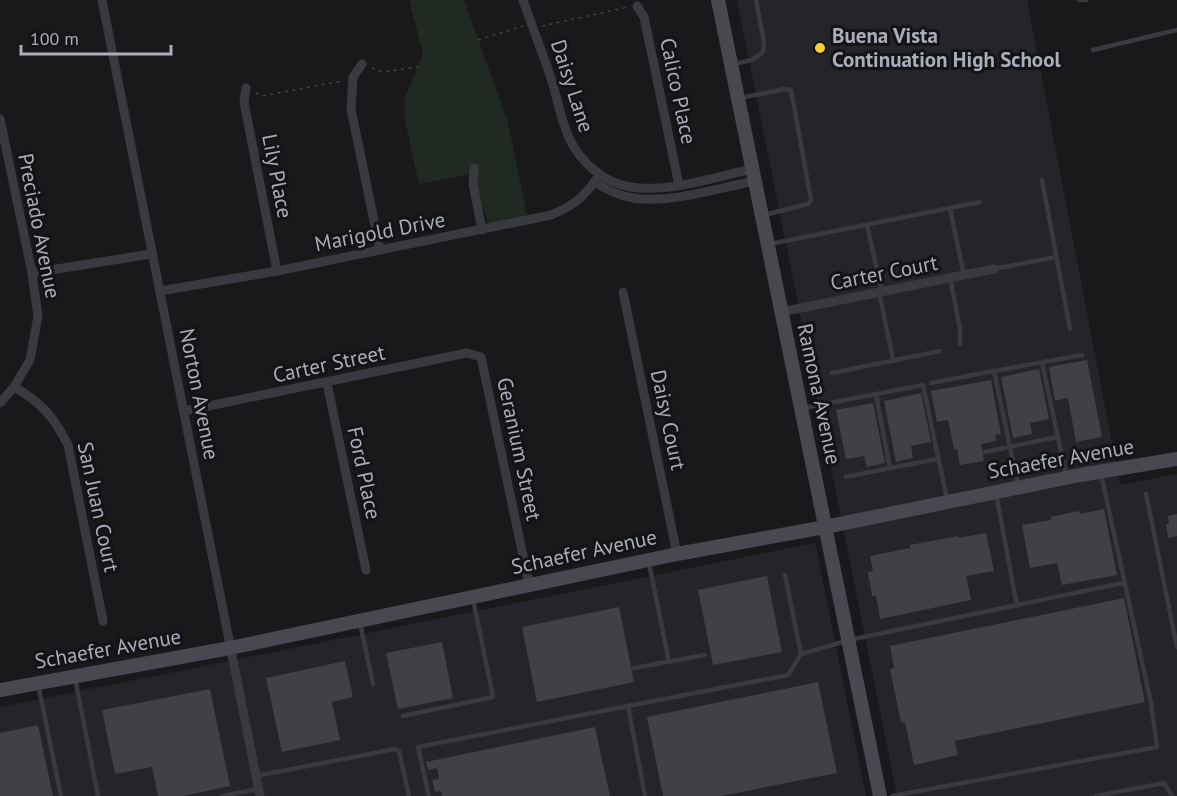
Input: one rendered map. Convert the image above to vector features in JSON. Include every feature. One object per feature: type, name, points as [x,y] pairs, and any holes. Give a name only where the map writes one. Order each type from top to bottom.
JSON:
[{"type":"street","name":"Norton Avenue","points":[[102,0],[260,793]]},
{"type":"street","name":"Daisy Lane","points":[[524,0],[571,144],[597,179]]},
{"type":"street","name":"Ramona Avenue","points":[[718,0],[880,796]]},
{"type":"street","name":"Calico Place","points":[[637,6],[644,17],[679,185]]},
{"type":"street","points":[[362,64],[353,77],[351,109],[380,250]]},
{"type":"street","name":"Lily Place","points":[[246,88],[244,102],[277,271]]},
{"type":"street","name":"Preciado Avenue","points":[[0,119],[32,273],[37,308],[35,339],[30,360],[14,387],[0,403]]},
{"type":"street","points":[[474,168],[473,184],[482,230]]},
{"type":"street","points":[[0,176],[11,174]]},
{"type":"street","points":[[597,179],[632,187],[656,188],[753,175]]},
{"type":"street","points":[[597,179],[625,197],[646,199],[676,197],[753,175]]},
{"type":"street","name":"Marigold Drive","points":[[160,291],[277,271],[557,213],[586,195],[597,179]]},
{"type":"street","points":[[32,273],[151,254]]},
{"type":"street","name":"Carter Court","points":[[781,312],[994,269]]},
{"type":"street","name":"Daisy Court","points":[[623,292],[677,554]]},
{"type":"street","name":"Carter Street","points":[[184,411],[467,353],[481,357]]},
{"type":"street","name":"Geranium Street","points":[[481,357],[529,584]]},
{"type":"street","name":"Ford Place","points":[[327,383],[366,570]]},
{"type":"street","name":"San Juan Court","points":[[14,387],[33,397],[57,423],[68,445],[103,621]]},
{"type":"street","name":"Schaefer Avenue","points":[[0,690],[230,648],[677,554],[825,527],[1067,478],[1177,459]]},
{"type":"lane","points":[[731,65],[752,60],[763,52],[764,42],[756,0]]},
{"type":"lane","points":[[1079,0],[1086,0]]},
{"type":"lane","points":[[1093,50],[1177,30]]},
{"type":"lane","points":[[738,99],[785,89],[791,90],[811,200],[808,204],[762,216]]},
{"type":"lane","points":[[1042,180],[1070,329]]},
{"type":"lane","points":[[768,245],[980,202]]},
{"type":"lane","points":[[950,209],[964,275]]},
{"type":"lane","points":[[867,225],[893,359]]},
{"type":"lane","points":[[994,269],[1056,257]]},
{"type":"lane","points":[[950,278],[960,329],[960,344]]},
{"type":"lane","points":[[832,373],[940,351]]},
{"type":"lane","points":[[932,383],[1083,355]]},
{"type":"lane","points":[[1042,363],[1067,478]]},
{"type":"lane","points":[[994,371],[1019,488]]},
{"type":"lane","points":[[801,408],[923,385],[948,502]]},
{"type":"lane","points":[[876,395],[890,468]]},
{"type":"lane","points":[[985,452],[1058,437]]},
{"type":"lane","points":[[846,477],[938,459]]},
{"type":"lane","points":[[892,796],[1157,747],[1149,692],[1100,472]]},
{"type":"lane","points":[[996,492],[1017,606]]},
{"type":"lane","points":[[1146,494],[1177,647]]},
{"type":"lane","points":[[648,560],[669,662]]},
{"type":"lane","points":[[785,575],[801,654]]},
{"type":"lane","points":[[429,796],[418,747],[788,675],[801,654],[849,640],[1123,583]]},
{"type":"lane","points":[[403,716],[493,697],[472,596]]},
{"type":"lane","points":[[360,620],[373,684]]},
{"type":"lane","points":[[634,668],[705,655]]},
{"type":"lane","points":[[75,677],[98,796]]},
{"type":"lane","points":[[38,683],[61,796]]},
{"type":"lane","points":[[628,706],[645,796]]},
{"type":"lane","points":[[256,776],[395,749],[399,751],[409,796]]},
{"type":"lane","points":[[1096,796],[1164,783],[1172,796]]},
{"type":"lane","points":[[222,796],[260,793]]},
{"type":"path","points":[[478,40],[520,26],[533,28],[637,6]]},
{"type":"path","points":[[362,64],[383,72],[418,67]]},
{"type":"path","points":[[246,88],[262,96],[342,81]]},
{"type":"shaded area","points":[[409,0],[464,0],[508,122],[527,216],[489,224],[470,174],[419,184],[405,120],[405,97],[423,54]]},
{"type":"shaded area","points":[[737,0],[1027,0],[1120,485],[1177,474],[1177,796],[897,796]]},
{"type":"shaded area","points":[[815,543],[866,796],[0,796],[0,707]]},
{"type":"building","points":[[1087,360],[1102,437],[1076,442],[1068,398],[1055,401],[1049,367]]},
{"type":"building","points":[[1039,369],[1049,419],[1030,423],[1032,434],[1013,438],[1001,377]]},
{"type":"building","points":[[991,380],[1001,434],[995,435],[996,441],[981,444],[984,461],[960,465],[948,420],[937,422],[931,391]]},
{"type":"building","points":[[921,393],[931,442],[911,446],[913,458],[896,462],[884,401]]},
{"type":"building","points":[[873,403],[885,463],[867,467],[864,456],[846,459],[836,410]]},
{"type":"building","points":[[1104,509],[1117,575],[1062,585],[1057,563],[1030,568],[1022,525],[1051,520],[1050,517],[1079,511],[1080,514]]},
{"type":"building","points":[[1177,514],[1177,536],[1168,538],[1166,524],[1169,524],[1168,516]]},
{"type":"building","points":[[986,533],[994,571],[966,576],[971,600],[880,619],[876,595],[872,596],[868,572],[873,571],[870,556],[910,548],[910,545]]},
{"type":"building","points":[[767,576],[782,652],[713,665],[698,590]]},
{"type":"building","points":[[1124,598],[1145,702],[955,741],[958,755],[914,765],[905,722],[901,723],[890,669],[894,668],[890,646]]},
{"type":"building","points":[[619,607],[634,682],[537,702],[522,627]]},
{"type":"building","points":[[442,642],[453,698],[398,709],[386,653]]},
{"type":"building","points":[[345,661],[353,697],[332,702],[340,740],[282,752],[266,678]]},
{"type":"building","points":[[818,682],[837,773],[721,796],[663,796],[647,717]]},
{"type":"building","points":[[210,689],[230,786],[183,796],[158,796],[152,767],[115,774],[102,710]]},
{"type":"building","points":[[38,725],[53,796],[0,796],[0,733]]},
{"type":"building","points":[[595,727],[610,796],[442,796],[441,791],[435,792],[432,780],[439,779],[437,768],[428,770],[426,762]]},
{"type":"place","name":"Buena Vista Continuation High School","points":[[820,48]]}]
